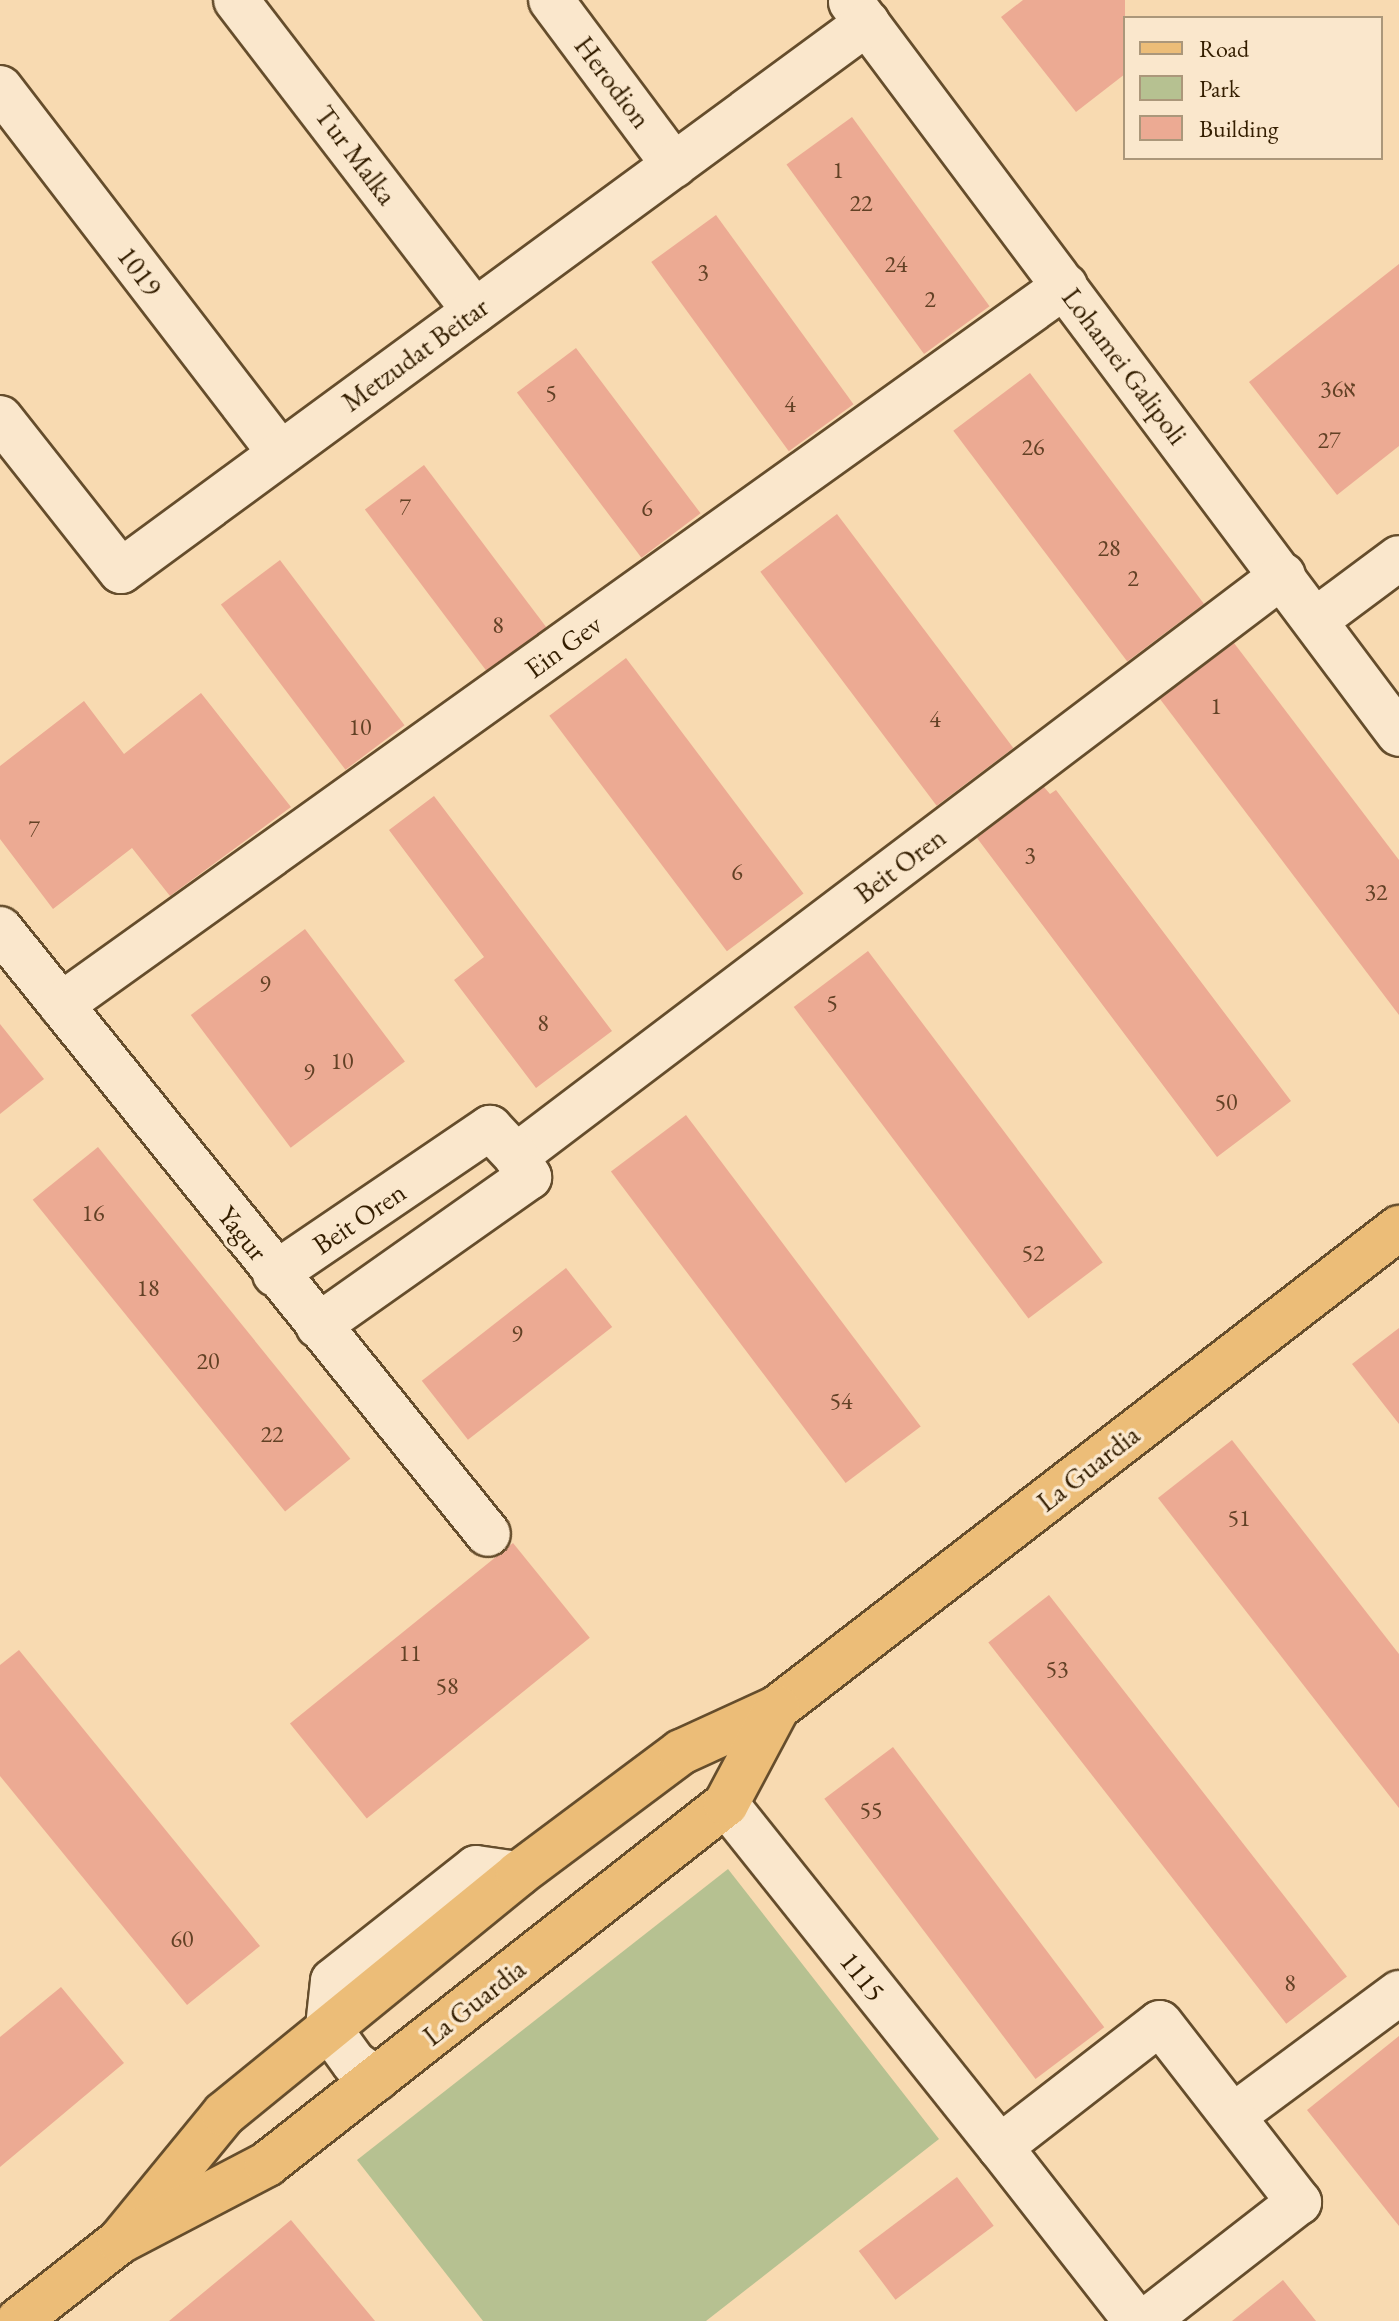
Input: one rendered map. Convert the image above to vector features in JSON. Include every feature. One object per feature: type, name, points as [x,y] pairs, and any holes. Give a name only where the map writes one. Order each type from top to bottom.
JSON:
[{"type":"main road","name":"La Guardia","points":[[120,2241],[224,2114],[518,1874],[681,1752],[777,1708],[1399,1228]]},
{"type":"main road","name":"La Guardia","points":[[18,2321],[120,2241],[267,2164],[726,1804],[777,1708]]},
{"type":"street","name":"Tur Malka","points":[[236,0],[475,311]]},
{"type":"street","name":"Herodion","points":[[551,0],[674,165]]},
{"type":"street","name":"Metzudat Beitar","points":[[0,418],[121,571],[674,165],[859,12]]},
{"type":"street","name":"Lohamei Galipoli","points":[[859,12],[1317,619],[1399,734]]},
{"type":"street","name":"1019","points":[[0,88],[280,453]]},
{"type":"street","name":"Ein Gev","points":[[61,1005],[1065,286]]},
{"type":"street","points":[[1317,619],[1399,558]]},
{"type":"street","name":"Beit Oren","points":[[275,1274],[490,1128],[516,1156],[1283,575]]},
{"type":"street","name":"Yagur","points":[[0,929],[275,1274],[488,1534]]},
{"type":"street","points":[[318,1326],[529,1177],[516,1156]]},
{"type":"street","name":"1115","points":[[726,1804],[1136,2321]]},
{"type":"street","points":[[1233,2116],[1399,1993]]},
{"type":"street","points":[[1000,2147],[1160,2023],[1299,2202],[1146,2321]]},
{"type":"street","points":[[328,2027],[354,2063],[376,2079]]},
{"type":"green space","points":[[728,1869],[939,2139],[706,2321],[483,2321],[357,2160]]},
{"type":"building","points":[[1023,0],[1125,0],[1123,76],[1076,112],[1001,17]]},
{"type":"building","points":[[852,117],[990,306],[924,354],[786,165]]},
{"type":"building","points":[[716,215],[854,404],[789,451],[651,262]]},
{"type":"building","points":[[1399,264],[1399,446],[1337,495],[1249,382]]},
{"type":"building","points":[[576,348],[701,513],[641,558],[517,393]]},
{"type":"building","points":[[1030,373],[1204,604],[1127,662],[953,431]]},
{"type":"building","points":[[424,465],[546,627],[487,672],[365,510]]},
{"type":"building","points":[[837,514],[1013,748],[937,806],[760,572]]},
{"type":"building","points":[[280,560],[405,725],[345,770],[221,605]]},
{"type":"building","points":[[1234,643],[1399,860],[1399,1015],[1160,699]]},
{"type":"building","points":[[626,658],[804,894],[727,951],[549,716]]},
{"type":"building","points":[[201,693],[291,807],[170,896],[132,848],[53,909],[0,839],[0,766],[84,701],[124,754]]},
{"type":"building","points":[[1044,787],[1050,794],[1056,790],[1291,1101],[1217,1157],[977,838]]},
{"type":"building","points":[[434,796],[612,1031],[536,1088],[454,980],[484,957],[389,830]]},
{"type":"building","points":[[305,929],[405,1062],[291,1148],[191,1015]]},
{"type":"building","points":[[868,951],[1103,1262],[1028,1318],[794,1007]]},
{"type":"building","points":[[0,1024],[44,1079],[0,1114]]},
{"type":"building","points":[[686,1115],[921,1426],[846,1483],[611,1172]]},
{"type":"building","points":[[98,1147],[350,1459],[285,1511],[33,1200]]},
{"type":"building","points":[[566,1268],[612,1327],[468,1440],[422,1381]]},
{"type":"building","points":[[1399,1328],[1399,1424],[1352,1364]]},
{"type":"building","points":[[1232,1440],[1399,1654],[1399,1808],[1158,1498]]},
{"type":"building","points":[[513,1543],[590,1638],[367,1818],[290,1724]]},
{"type":"building","points":[[1049,1595],[1347,1976],[1286,2024],[988,1642]]},
{"type":"building","points":[[19,1650],[260,1946],[187,2005],[0,1776],[0,1665]]},
{"type":"building","points":[[893,1747],[1104,2027],[1036,2079],[824,1799]]},
{"type":"building","points":[[61,1987],[124,2063],[0,2167],[0,2037]]},
{"type":"building","points":[[1399,2036],[1399,2226],[1307,2110]]},
{"type":"building","points":[[957,2177],[994,2226],[895,2300],[859,2251]]},
{"type":"building","points":[[291,2220],[375,2321],[169,2321]]},
{"type":"building","points":[[1283,2280],[1316,2321],[1232,2321]]}]
